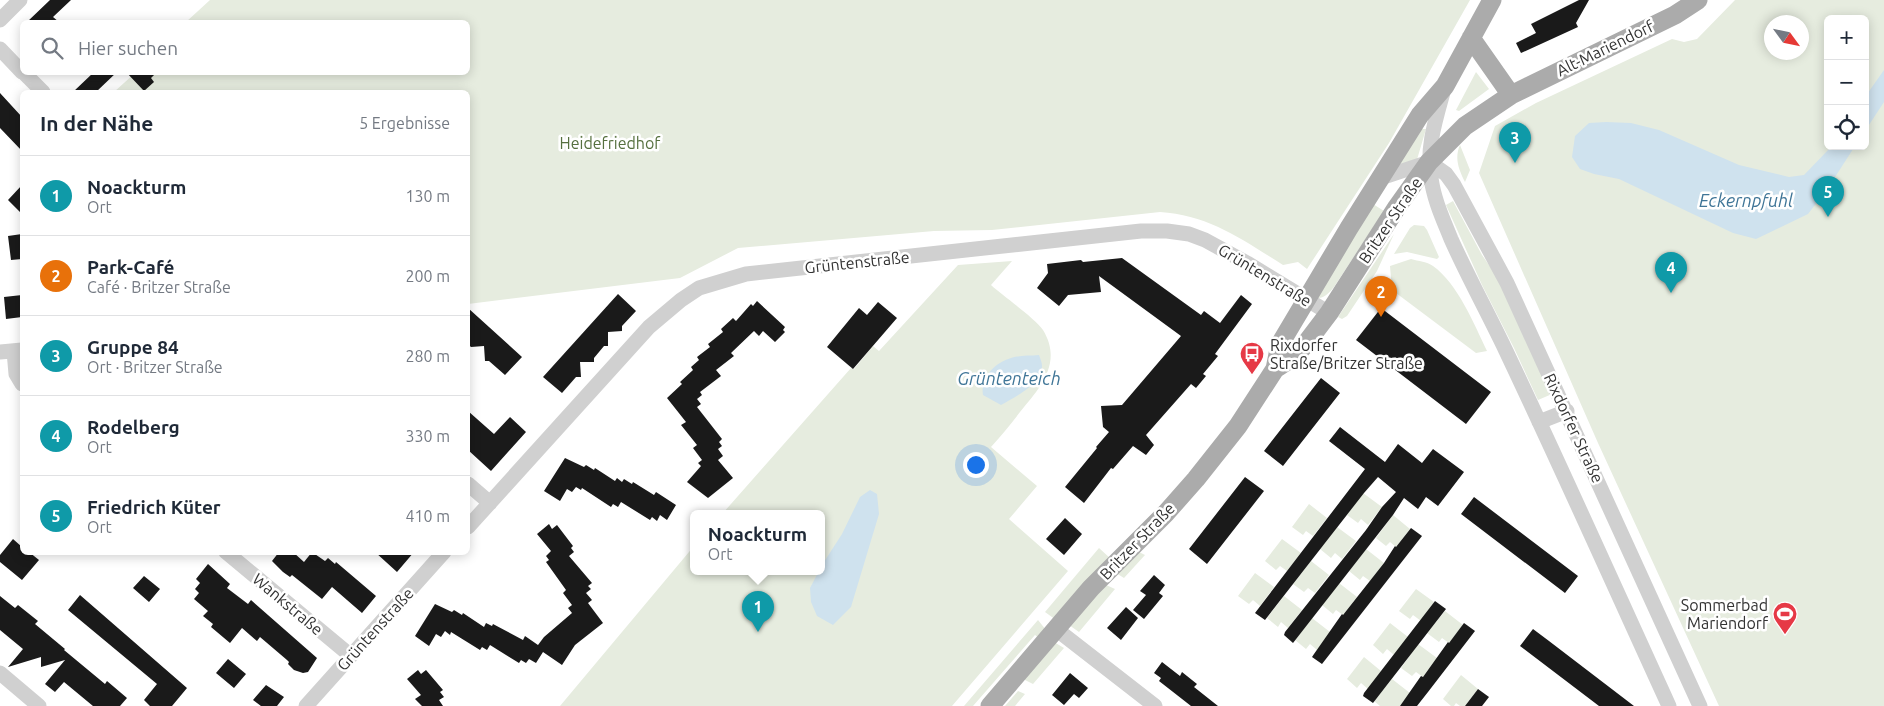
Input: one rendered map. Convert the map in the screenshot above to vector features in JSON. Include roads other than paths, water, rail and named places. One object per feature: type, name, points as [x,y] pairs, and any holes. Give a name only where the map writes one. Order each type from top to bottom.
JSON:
[{"type":"main road","name":"Britzer Straße","points":[[990,706],[1091,588],[1166,513],[1238,426],[1275,369],[1280,344],[1349,228],[1420,115],[1445,86],[1492,0]]},
{"type":"main road","name":"Alt-Mariendorf","points":[[1511,95],[1674,15],[1698,0]]},
{"type":"main road","points":[[1471,38],[1511,95]]},
{"type":"main road","name":"Britzer Straße","points":[[1275,369],[1295,356],[1329,313],[1429,162],[1465,126],[1511,95]]},
{"type":"street","points":[[0,20],[20,0]]},
{"type":"street","points":[[0,49],[20,69]]},
{"type":"street","points":[[26,75],[41,90]]},
{"type":"street","name":"Rixdorfer Straße","points":[[1445,86],[1431,144],[1429,162],[1431,180],[1440,214],[1539,422],[1669,706]]},
{"type":"street","name":"Rixdorfer Straße","points":[[1429,162],[1446,174],[1462,199],[1507,283],[1700,706]]},
{"type":"street","name":"Britzer Straße","points":[[1381,178],[1429,162]]},
{"type":"street","name":"Grüntenstraße","points":[[470,525],[665,312],[699,288],[746,274],[1121,233],[1167,231],[1188,234],[1205,240],[1329,313]]},
{"type":"street","points":[[12,351],[16,374],[20,381]]},
{"type":"street","points":[[1539,422],[1567,411]]},
{"type":"street","points":[[470,486],[490,503]]},
{"type":"street","name":"Wankstraße","points":[[230,555],[351,656]]},
{"type":"street","name":"Grüntenstraße","points":[[306,706],[441,555]]},
{"type":"street","points":[[1056,629],[1155,706]]},
{"type":"street","points":[[0,673],[40,706]]},
{"type":"water","points":[[1884,70],[1884,102],[1869,125],[1869,105],[1869,91]]},
{"type":"water","name":"Eckernpfuhl","points":[[1589,123],[1631,123],[1659,130],[1739,165],[1789,177],[1804,175],[1828,150],[1852,150],[1828,188],[1808,214],[1756,239],[1733,233],[1619,179],[1580,169],[1572,157],[1575,136]]},
{"type":"water","name":"Grüntenteich","points":[[1039,355],[1042,365],[1041,373],[1038,379],[1027,389],[1001,405],[983,395],[986,377],[999,363],[1014,357]]},
{"type":"water","points":[[870,490],[877,494],[879,514],[851,607],[833,625],[817,616],[811,602],[810,588],[817,575],[825,575],[825,560],[842,534],[860,497]]},
{"type":"place","name":"Gruppe 84","points":[[1515,163]]},
{"type":"place","name":"Friedrich Küter","points":[[1828,217]]},
{"type":"place","name":"Rodelberg","points":[[1671,293]]},
{"type":"place","name":"Park-Café","points":[[1381,317]]},
{"type":"place","name":"Rixdorfer Straße/Britzer Straße","points":[[1252,375]]},
{"type":"place","name":"Noackturm","points":[[758,632]]},
{"type":"place","name":"Sommerbad Mariendorf","points":[[1785,635]]},
{"type":"park label","name":"Heidefriedhof","points":[[610,143]]}]
